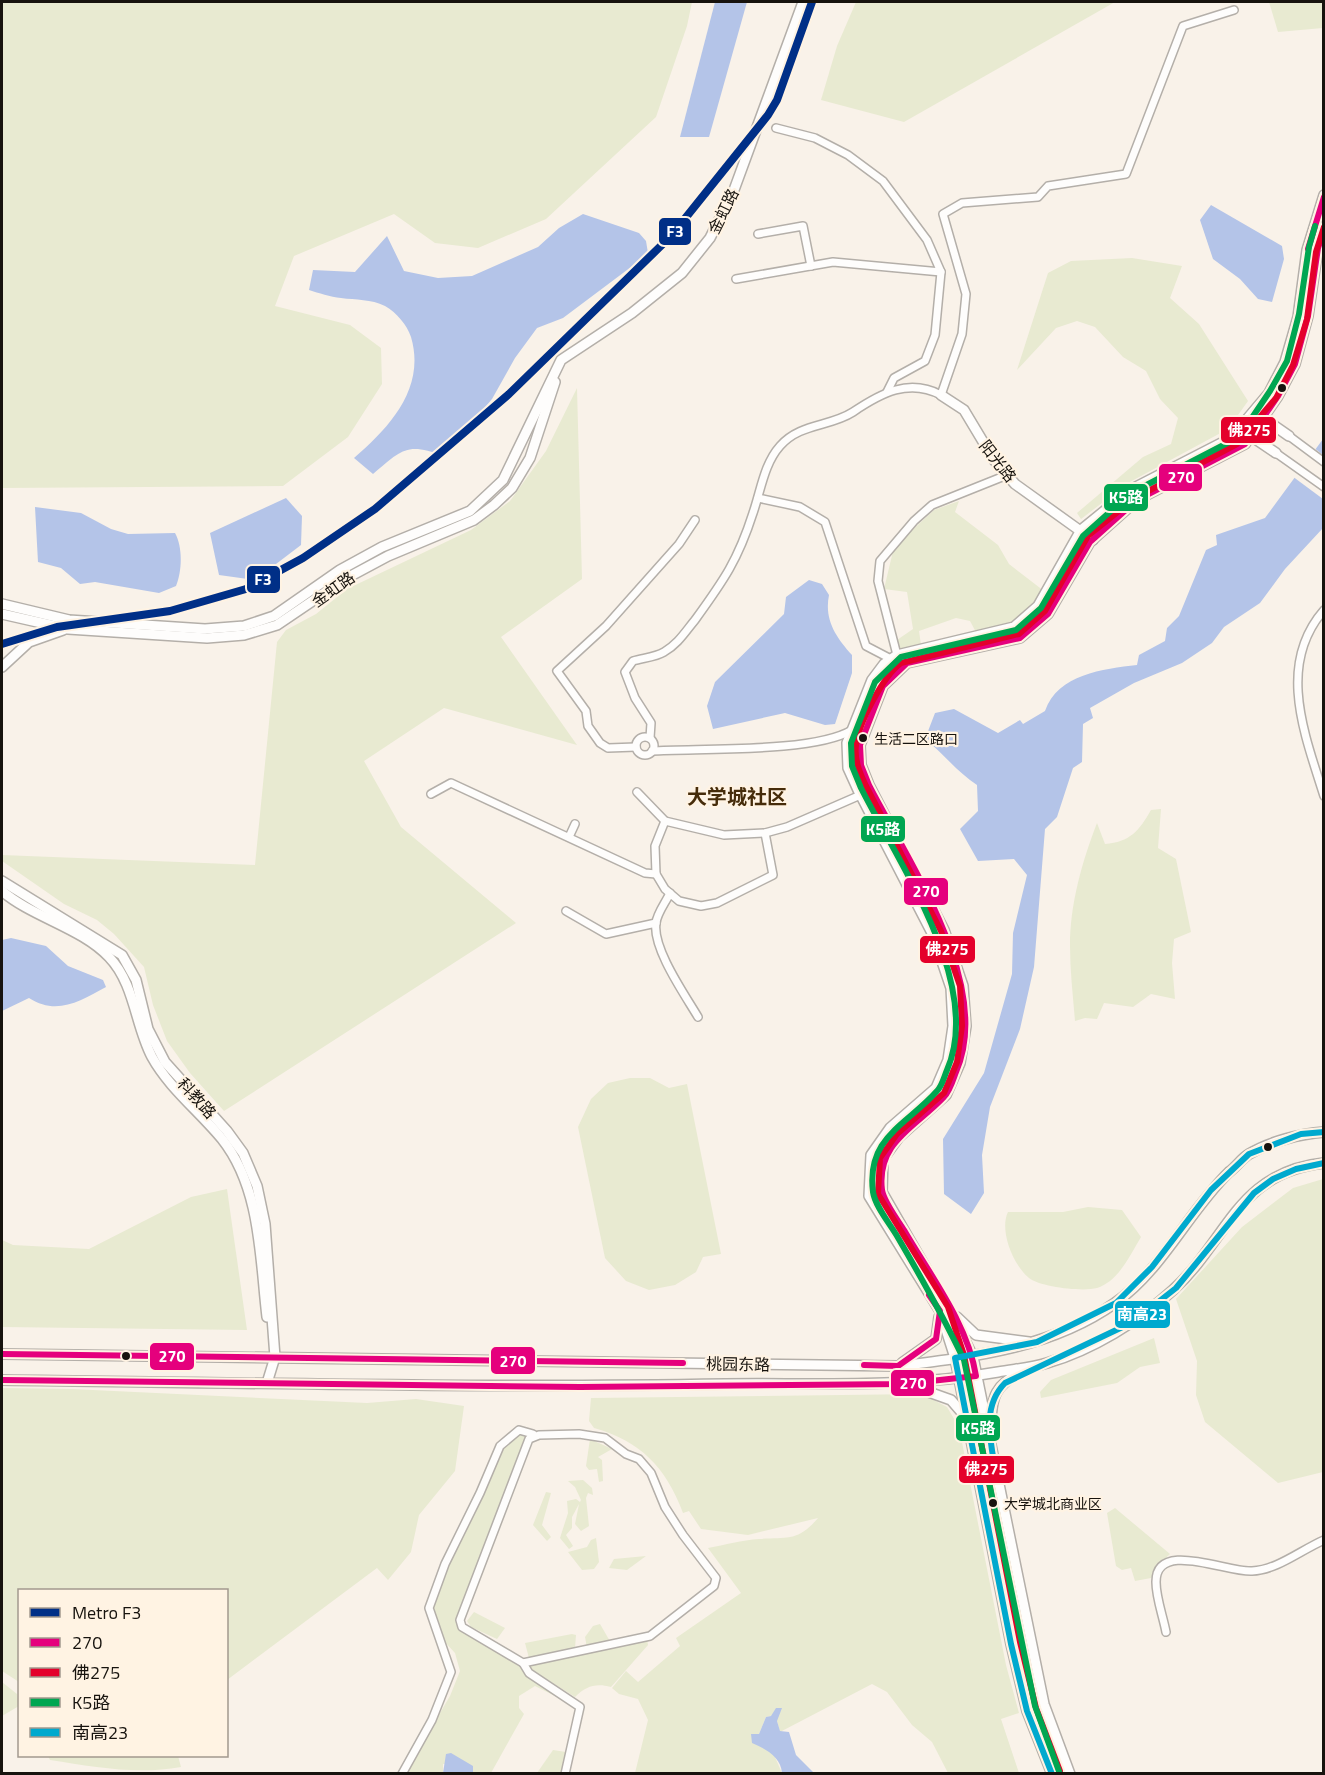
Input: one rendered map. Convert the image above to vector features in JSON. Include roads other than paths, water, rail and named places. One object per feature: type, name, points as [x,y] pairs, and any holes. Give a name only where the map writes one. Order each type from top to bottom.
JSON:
[{"type":"street","name":"金虹路","points":[[2,604],[69,620],[205,629],[244,626],[274,616],[340,570],[382,547],[470,511],[503,480],[561,360],[632,313],[682,273],[710,238],[734,190],[803,2]]},
{"type":"street","points":[[652,751],[654,742],[650,738],[651,723],[627,682],[625,672],[629,664],[661,654],[675,646],[716,593],[740,552],[766,468],[780,446],[798,431],[848,415],[896,388],[927,388],[941,395],[962,334],[966,294],[943,214],[962,203],[1038,196],[1048,186],[1126,174],[1183,26],[1234,10]]},
{"type":"street","points":[[776,128],[815,138],[848,154],[883,181],[927,240],[941,273],[935,335],[925,361],[894,378],[887,392]]},
{"type":"street","points":[[1052,1773],[1027,1711],[1011,1644],[965,1417],[956,1358],[940,1311],[869,1196],[871,1155],[890,1128],[936,1088],[948,1060],[953,1026],[951,988],[933,935],[848,768],[847,743],[872,680],[894,657],[1014,627],[1038,606],[1081,530],[1130,490],[1205,453],[1231,438],[1241,429],[1269,393],[1285,362],[1298,317],[1307,250],[1323,195]]},
{"type":"street","points":[[758,234],[803,225],[811,266]]},
{"type":"street","points":[[1070,1773],[1044,1704],[973,1357],[950,1310],[882,1192],[883,1159],[899,1137],[946,1095],[960,1064],[966,1026],[963,986],[944,930],[872,790],[861,765],[860,745],[883,686],[907,663],[1020,638],[1048,614],[1092,540],[1137,500],[1238,448],[1251,436],[1295,364],[1308,316],[1323,229]]},
{"type":"street","points":[[736,279],[833,262],[941,273]]},
{"type":"street","name":"金虹路","points":[[2,614],[68,629],[207,638],[244,635],[277,625],[345,579],[388,556],[474,520],[512,488],[530,458],[561,360]]},
{"type":"street","name":"阳光路","points":[[941,395],[964,410],[994,460],[1015,484],[1092,540]]},
{"type":"street","points":[[1254,412],[1323,462]]},
{"type":"street","points":[[1241,429],[1323,487]]},
{"type":"street","points":[[901,668],[894,657],[878,582],[880,561],[914,521],[932,505],[1007,476]]},
{"type":"street","points":[[758,498],[800,507],[825,522],[866,646],[894,657]]},
{"type":"street","points":[[636,747],[608,748],[600,743],[588,726],[586,711],[557,671],[606,626],[680,544],[695,520]]},
{"type":"street","points":[[1323,610],[1308,632],[1298,666],[1296,686],[1307,746],[1323,796]]},
{"type":"street","points":[[2,667],[29,642],[52,632],[68,629]]},
{"type":"street","points":[[636,747],[641,754],[652,751],[809,744],[840,738],[852,730]]},
{"type":"street","points":[[636,747],[639,739],[650,738]]},
{"type":"street","points":[[431,794],[451,783],[645,873],[656,874]]},
{"type":"street","points":[[637,792],[665,821],[724,835],[765,833],[787,827],[872,790]]},
{"type":"street","points":[[665,821],[655,846],[656,874],[679,901],[701,906],[717,903],[773,875],[765,833]]},
{"type":"street","points":[[569,837],[575,824]]},
{"type":"street","name":"科教路","points":[[2,881],[122,955],[136,980],[148,1029],[165,1062],[227,1131],[243,1154],[257,1186],[265,1224],[272,1357],[267,1383]]},
{"type":"street","name":"科教路","points":[[2,891],[108,956],[121,970],[144,1042],[157,1067],[223,1140],[237,1162],[250,1192],[257,1226],[272,1357]]},
{"type":"street","points":[[670,893],[656,923],[661,950],[670,971],[698,1017]]},
{"type":"street","points":[[566,911],[606,934],[656,923]]},
{"type":"street","name":"桃园东路","points":[[2,1354],[898,1366],[973,1357],[1037,1342],[1116,1303],[1152,1267],[1211,1190],[1249,1154],[1301,1134],[1323,1132]]},
{"type":"street","points":[[991,1448],[991,1402],[997,1391],[1011,1377],[1047,1363],[1132,1323],[1176,1288],[1235,1211],[1266,1181],[1308,1165],[1323,1163]]},
{"type":"street","points":[[950,1310],[976,1335],[1037,1342]]},
{"type":"street","points":[[898,1366],[936,1339],[940,1311]]},
{"type":"street","points":[[904,1384],[976,1376],[1047,1363]]},
{"type":"street","name":"桃园东路","points":[[2,1380],[580,1387],[904,1384]]},
{"type":"street","points":[[904,1384],[951,1400],[965,1417]]},
{"type":"street","points":[[402,1773],[432,1720],[451,1672],[429,1608],[445,1564],[500,1446],[519,1430],[533,1434]]},
{"type":"street","points":[[524,1663],[650,1636],[714,1586],[716,1578],[671,1516],[651,1473],[639,1459],[626,1454],[605,1438],[579,1434],[538,1435],[529,1439],[460,1620],[462,1627],[524,1663],[529,1673],[580,1707],[565,1773]]},
{"type":"street","points":[[1166,1632],[1156,1582],[1158,1572],[1164,1564],[1173,1559],[1187,1559],[1234,1571],[1253,1571],[1269,1568],[1323,1540]]},
{"type":"water","points":[[715,2],[747,2],[709,137],[680,137]]},
{"type":"water","points":[[1211,205],[1282,246],[1284,259],[1272,302],[1258,299],[1240,279],[1213,259],[1200,220]]},
{"type":"water","points":[[583,214],[639,233],[646,241],[649,259],[631,267],[563,318],[537,328],[515,358],[492,399],[444,456],[412,449],[398,454],[373,474],[354,458],[392,420],[402,405],[413,373],[414,356],[411,337],[401,320],[385,306],[369,301],[333,297],[309,290],[313,270],[355,272],[387,236],[404,271],[438,278],[472,276],[538,247],[559,228]]},
{"type":"water","points":[[1323,439],[1323,528],[1285,569],[1260,603],[1224,627],[1212,643],[1182,663],[1134,683],[1090,708],[1093,718],[1083,724],[1082,762],[1073,768],[1057,817],[1045,829],[1034,967],[1020,1029],[990,1107],[982,1155],[984,1193],[971,1214],[944,1194],[943,1139],[984,1073],[1012,974],[1013,933],[1027,875],[1014,859],[978,861],[960,829],[978,811],[977,785],[925,739],[935,713],[954,709],[998,733],[1020,720],[1023,724],[1045,711],[1051,699],[1071,681],[1096,672],[1137,665],[1139,655],[1165,641],[1167,628],[1179,616],[1206,550],[1217,545],[1216,535],[1265,518]]},
{"type":"water","points":[[286,498],[302,516],[301,545],[255,580],[219,575],[210,533]]},
{"type":"water","points":[[35,507],[81,513],[111,529],[128,534],[175,533],[181,559],[176,586],[159,593],[95,582],[80,584],[61,568],[38,562]]},
{"type":"water","points":[[809,580],[822,584],[829,595],[828,612],[833,628],[852,655],[852,673],[835,724],[825,725],[785,713],[713,729],[707,706],[715,682],[784,614],[786,597]]},
{"type":"water","points":[[11,938],[46,946],[68,966],[103,980],[106,987],[68,1004],[49,1006],[29,998],[2,1011],[2,940]]},
{"type":"water","points":[[776,1708],[782,1708],[777,1721],[780,1731],[789,1732],[796,1755],[814,1773],[782,1773],[776,1758],[752,1743],[751,1734],[759,1734],[766,1717],[771,1716]]},
{"type":"water","points":[[451,1753],[473,1766],[473,1773],[443,1773],[446,1754]]},
{"type":"metro line","name":"F3","points":[[2,644],[57,627],[170,611],[246,589],[303,558],[375,509],[509,394],[671,236],[768,115],[777,100],[812,2]]},
{"type":"place","name":"生活二区路口","points":[[863,738]]},
{"type":"place","name":"大学城北商业区","points":[[993,1503]]},
{"type":"district","name":"大学城社区","points":[[737,796]]}]
